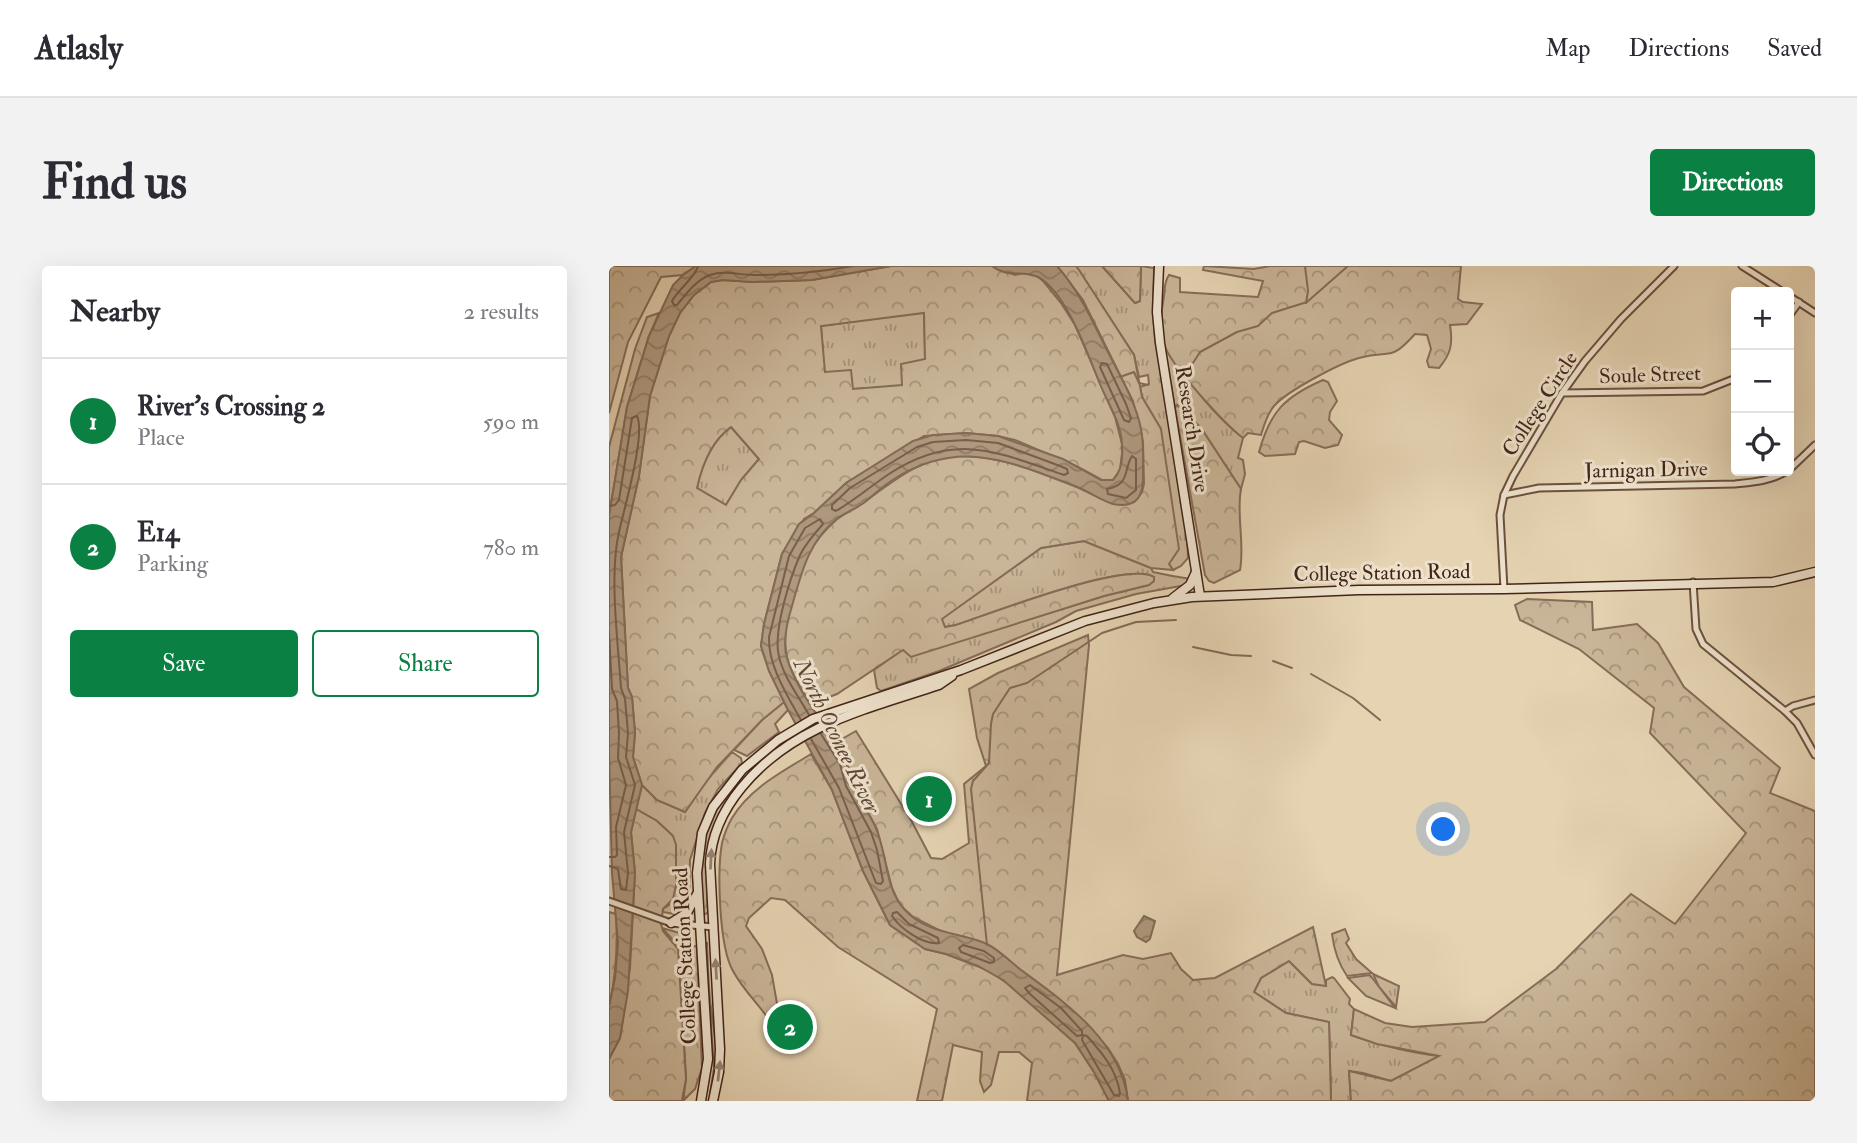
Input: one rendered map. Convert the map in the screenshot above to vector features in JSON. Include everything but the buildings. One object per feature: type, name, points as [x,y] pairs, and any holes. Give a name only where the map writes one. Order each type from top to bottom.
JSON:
[{"type":"main road","name":"Research Drive","points":[[1159,266],[1157,305],[1160,343],[1200,596]]},
{"type":"main road","points":[[1171,600],[1191,585],[1197,572]]},
{"type":"main road","name":"College Station Road","points":[[701,1101],[708,1059],[699,891],[698,848],[702,833],[713,807],[742,769],[780,744],[845,711],[939,685],[961,670],[1085,621],[1171,600],[1200,596],[1359,590],[1773,582],[1815,572]]},
{"type":"main road","name":"College Station Road","points":[[715,1098],[720,1049],[711,850],[717,827],[729,803],[780,744]]},
{"type":"main road","points":[[671,923],[689,911],[699,891]]},
{"type":"street","name":"College Circle","points":[[1504,589],[1500,515],[1503,495],[1523,457],[1562,393],[1585,362],[1621,319],[1674,266]]},
{"type":"street","points":[[1742,266],[1775,287]]},
{"type":"street","points":[[1794,299],[1815,313]]},
{"type":"street","points":[[1794,309],[1799,302]]},
{"type":"street","name":"Soule Street","points":[[1562,393],[1703,391],[1731,380]]},
{"type":"street","name":"Jarnigan Drive","points":[[1794,464],[1815,445]]},
{"type":"street","name":"Jarnigan Drive","points":[[1503,495],[1549,488],[1735,484],[1779,476]]},
{"type":"street","points":[[1693,582],[1696,627],[1703,644],[1785,711],[1797,723],[1815,755]]},
{"type":"street","points":[[1785,711],[1815,700]]},
{"type":"street","points":[[609,901],[671,923],[713,927]]},
{"type":"green space","points":[[611,266],[696,266],[683,275],[661,277],[628,342],[609,413],[609,272]]},
{"type":"green space","points":[[891,266],[992,266],[1015,275],[1023,273],[1038,276],[1075,325],[1115,417],[1122,444],[1120,470],[1113,480],[1102,480],[1015,440],[966,433],[924,436],[846,483],[804,519],[782,554],[761,646],[784,702],[762,720],[717,767],[685,812],[657,800],[642,785],[633,757],[635,733],[632,697],[628,688],[621,557],[639,476],[650,396],[669,336],[680,313],[694,295],[711,282],[812,280]],"holes":[[[924,313],[925,359],[901,364],[902,385],[853,389],[851,370],[825,372],[821,326]],[[731,427],[759,459],[741,480],[726,505],[697,488],[708,454],[718,439]]]},
{"type":"green space","points":[[1057,266],[1076,266],[1134,355],[1142,397],[1161,429],[1179,549],[1169,564],[1173,570],[1151,568],[1084,541],[1041,548],[942,619],[945,627],[1088,582],[1139,574],[1154,577],[1154,581],[1149,585],[1104,596],[911,657],[903,650],[837,694],[811,704],[792,672],[785,641],[791,601],[804,563],[811,549],[832,524],[896,479],[933,460],[961,456],[990,459],[1033,470],[1110,502],[1134,502],[1142,492],[1143,442],[1133,401],[1083,300]]},
{"type":"green space","points":[[1076,266],[1102,266],[1135,303],[1140,301],[1141,266],[1154,268],[1155,339],[1187,532],[1188,558],[1173,570],[1169,564],[1161,429],[1142,397],[1140,387],[1149,384],[1148,375],[1139,377],[1134,355]]},
{"type":"green space","points":[[1102,266],[1141,266],[1140,301],[1135,303]]},
{"type":"green space","points":[[1204,266],[1254,269],[1270,266],[1461,266],[1458,299],[1482,304],[1467,324],[1450,325],[1450,348],[1439,368],[1429,367],[1427,361],[1431,349],[1427,335],[1415,334],[1394,352],[1350,361],[1302,386],[1274,406],[1261,435],[1248,433],[1243,438],[1212,408],[1176,366],[1164,344],[1162,314],[1165,285],[1169,275],[1180,278],[1180,292],[1258,297],[1263,281],[1203,270]]},
{"type":"green space","points":[[924,312],[925,359],[902,386],[853,389],[824,372],[821,326]]},
{"type":"green space","points":[[659,313],[627,407],[609,516],[609,447],[635,349],[647,317]]},
{"type":"green space","points":[[1164,345],[1200,395],[1243,438],[1238,458],[1243,460],[1245,474],[1241,489],[1201,428],[1177,405],[1175,408]]},
{"type":"green space","points":[[1323,380],[1328,382],[1337,401],[1330,412],[1329,420],[1342,435],[1338,445],[1325,448],[1304,441],[1299,442],[1295,454],[1265,456],[1259,452],[1268,426],[1280,407],[1298,393]]},
{"type":"green space","points":[[1177,405],[1201,428],[1241,489],[1240,570],[1214,583],[1205,575],[1175,408]]},
{"type":"green space","points":[[731,427],[759,459],[741,480],[726,505],[697,488],[708,454],[718,439]]},
{"type":"green space","points":[[1084,541],[1151,568],[1153,572],[1191,579],[1186,585],[1136,594],[1076,611],[939,671],[881,691],[877,688],[874,670],[903,649],[912,656],[1104,596],[1149,585],[1154,577],[1139,574],[1088,582],[945,627],[941,619],[1041,548]]},
{"type":"green space","points":[[1527,599],[1592,602],[1593,630],[1637,624],[1658,643],[1684,687],[1780,768],[1770,793],[1815,811],[1815,1101],[1351,1101],[1349,1071],[1391,1081],[1439,1056],[1377,1044],[1351,1035],[1354,1009],[1385,1023],[1412,1027],[1485,1022],[1556,969],[1631,894],[1675,924],[1746,833],[1650,733],[1654,708],[1579,649],[1520,620],[1515,605]]},
{"type":"green space","points":[[1088,635],[1057,975],[1123,955],[1143,959],[1171,953],[1181,969],[1193,980],[1215,978],[1313,927],[1326,986],[1312,984],[1289,961],[1261,978],[1254,992],[1286,1013],[1329,1022],[1331,1101],[1128,1101],[1125,1080],[1118,1064],[1108,1048],[1081,1019],[947,934],[913,917],[900,905],[892,888],[877,829],[852,783],[847,762],[835,743],[856,731],[911,820],[931,858],[942,859],[969,843],[964,784],[986,766],[977,738],[969,689],[998,673]]},
{"type":"green space","points":[[784,702],[788,710],[775,724],[779,732],[747,756],[734,750],[762,720]]},
{"type":"green space","points":[[732,752],[741,758],[742,763],[718,789],[705,813],[690,860],[689,904],[679,915],[663,912],[669,905],[673,836],[657,821],[636,809],[642,785],[657,800],[685,812],[707,780]]},
{"type":"green space","points":[[811,754],[832,790],[863,871],[890,925],[925,949],[987,970],[1010,985],[1075,1043],[1109,1101],[1027,1101],[1032,1063],[1019,1052],[999,1052],[991,1085],[984,1092],[980,1081],[982,1052],[953,1045],[942,1101],[917,1101],[937,1009],[838,947],[785,900],[771,898],[749,918],[746,926],[762,949],[772,975],[779,1015],[768,1018],[741,983],[728,960],[720,908],[722,843],[732,818],[748,798],[767,782]]},
{"type":"green space","points":[[737,781],[741,783],[720,813],[710,840],[707,868],[708,912],[704,915],[700,890],[703,845],[711,818]]},
{"type":"green space","points":[[636,809],[657,821],[673,836],[676,845],[676,885],[673,899],[663,909],[661,924],[663,931],[678,949],[686,1079],[682,1101],[609,1101],[609,1059],[620,1038],[630,968],[635,873],[631,832]]},
{"type":"green space","points":[[609,912],[616,914],[617,938],[609,1007]]},
{"type":"green space","points":[[662,928],[683,934],[687,943],[697,947],[702,1068],[695,1089],[683,1101],[686,1079],[679,959],[674,941]]},
{"type":"green space","points":[[1345,929],[1349,939],[1346,943],[1356,959],[1372,973],[1347,976],[1337,956],[1332,934]]},
{"type":"green space","points":[[705,943],[717,1063],[710,1094],[714,1068]]},
{"type":"green space","points":[[1289,961],[1312,984],[1326,985],[1326,980],[1334,978],[1354,1009],[1351,1035],[1395,1048],[1441,1056],[1391,1081],[1349,1071],[1351,1101],[1331,1101],[1329,1022],[1286,1013],[1254,992],[1261,978]]},
{"type":"green space","points":[[1373,974],[1399,986],[1396,1007],[1379,987]]},
{"type":"green space","points":[[1370,975],[1395,1008],[1366,996],[1348,978]]},
{"type":"water","points":[[696,266],[891,266],[812,280],[711,282],[694,295],[680,313],[669,336],[650,396],[639,476],[621,557],[628,688],[632,697],[635,733],[633,757],[642,785],[631,832],[635,873],[628,991],[620,1038],[609,1059],[609,1007],[618,943],[612,873],[609,751],[609,516],[627,407],[649,336],[673,285]]},
{"type":"water","points":[[992,266],[1057,266],[1080,298],[1128,391],[1139,419],[1143,440],[1141,493],[1129,504],[1113,504],[1075,486],[1028,469],[984,458],[940,459],[918,467],[882,487],[827,527],[819,537],[807,558],[799,582],[787,625],[786,652],[798,685],[845,759],[853,784],[878,833],[889,879],[898,901],[914,918],[934,929],[977,940],[991,947],[1073,1010],[1089,1025],[1115,1060],[1128,1101],[1109,1101],[1075,1043],[1003,980],[978,966],[925,949],[890,925],[863,871],[832,790],[788,710],[769,671],[761,646],[782,554],[799,524],[846,483],[913,441],[933,435],[966,433],[998,436],[1063,459],[1101,480],[1113,480],[1116,476],[1122,459],[1119,429],[1067,310],[1058,296],[1038,277],[1004,272]]},
{"type":"water","points":[[1144,916],[1155,921],[1150,939],[1146,942],[1137,937],[1134,931]]},
{"type":"waterway","points":[[1305,266],[1308,291],[1306,303]]},
{"type":"waterway","points":[[1174,372],[1193,363],[1200,352],[1237,332],[1258,326],[1272,313],[1307,302],[1348,266]]},
{"type":"waterway","points":[[1120,377],[1134,372],[1139,383],[1148,385]]},
{"type":"waterway","points":[[987,945],[971,789],[973,781],[989,763],[993,714],[1010,688],[1027,683],[1102,633],[1136,622],[1176,620]]},
{"type":"waterway","points":[[1193,647],[1251,656]]},
{"type":"waterway","points":[[1273,661],[1292,668]]},
{"type":"waterway","points":[[1311,674],[1353,698],[1380,720]]},
{"type":"place","name":"River's Crossing 2","points":[[929,799]]},
{"type":"place","name":"E14","points":[[790,1027]]},
{"type":"water label","name":"North Oconee River","points":[[837,736]]}]
